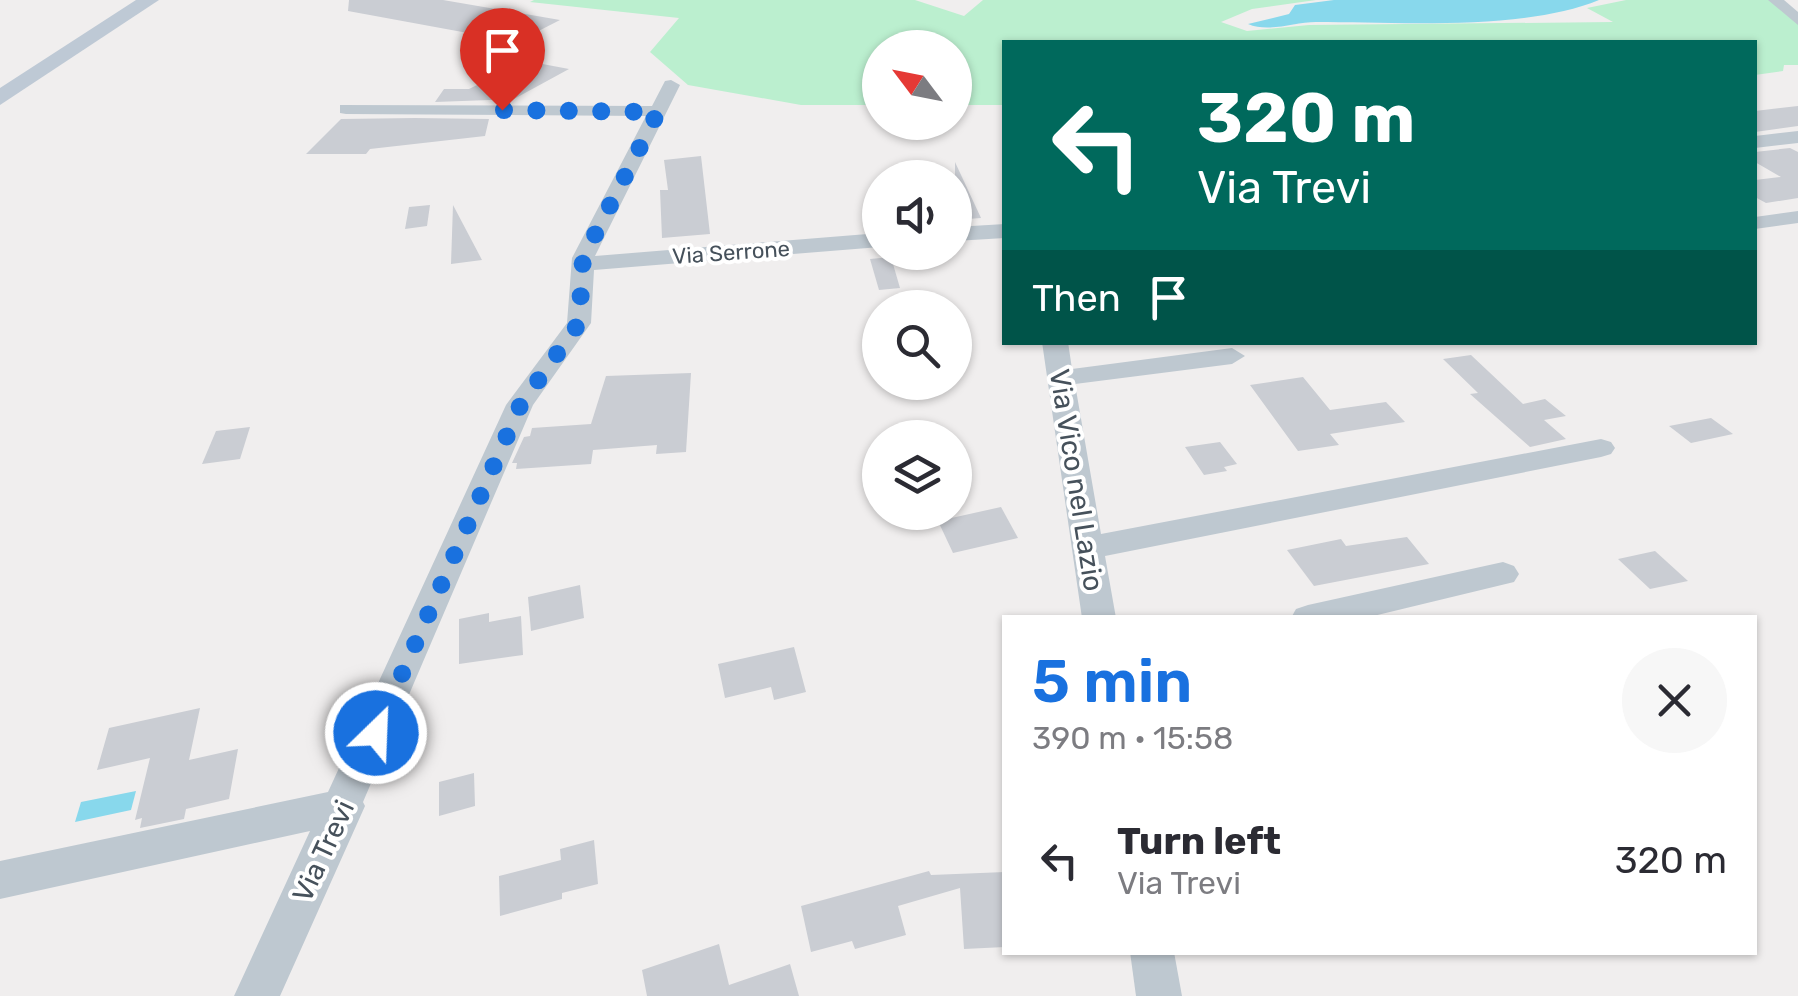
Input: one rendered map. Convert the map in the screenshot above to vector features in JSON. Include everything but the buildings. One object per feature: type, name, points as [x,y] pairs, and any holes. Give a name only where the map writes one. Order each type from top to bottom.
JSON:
[{"type":"main road","points":[[0,98],[149,0]]},
{"type":"street","points":[[1775,0],[1798,20]]},
{"type":"street","name":"Via Trevi","points":[[257,996],[345,806],[520,406],[579,323],[582,264],[665,98],[346,109]]},
{"type":"street","points":[[1757,142],[1798,136]]},
{"type":"street","points":[[1757,223],[1798,217]]},
{"type":"street","points":[[972,233],[1002,230]]},
{"type":"street","name":"Via Serrone","points":[[582,264],[862,241]]},
{"type":"street","name":"Via Vico nel Lazio","points":[[1056,345],[1099,615]]},
{"type":"street","points":[[1061,378],[1232,356]]},
{"type":"street","points":[[1088,548],[1601,448]]},
{"type":"street","points":[[1321,615],[1503,574]]},
{"type":"street","points":[[0,880],[345,806]]},
{"type":"street","points":[[1152,955],[1159,996]]},
{"type":"green space","points":[[915,0],[964,16],[983,0],[1316,0],[1252,9],[1221,22],[1247,31],[1309,25],[1613,22],[1587,8],[1626,0],[1773,0],[1798,21],[1798,65],[1784,65],[1783,71],[1757,75],[1757,40],[1002,40],[1002,105],[972,105],[972,30],[862,30],[862,105],[801,105],[688,85],[650,52],[679,18],[530,2]]},
{"type":"water","points":[[1334,0],[1599,0],[1569,10],[1498,21],[1316,22],[1264,27],[1248,24],[1289,14],[1295,5]]},
{"type":"water","points":[[136,791],[131,810],[75,822],[81,802]]},
{"type":"route","points":[[376,733],[520,406],[579,323],[583,258],[658,112],[502,110]]}]
